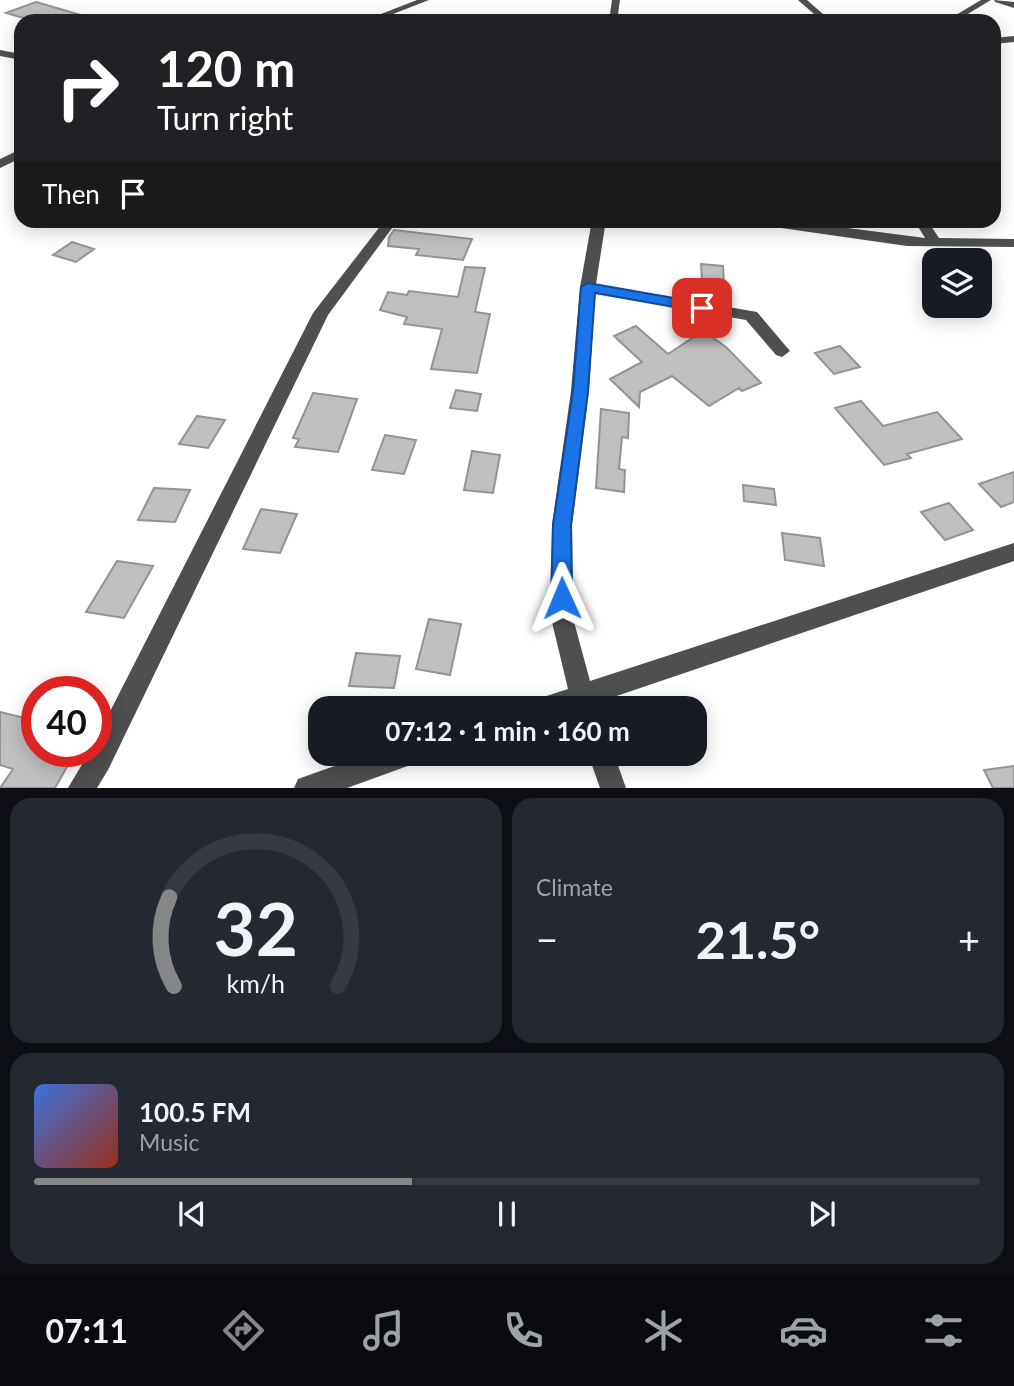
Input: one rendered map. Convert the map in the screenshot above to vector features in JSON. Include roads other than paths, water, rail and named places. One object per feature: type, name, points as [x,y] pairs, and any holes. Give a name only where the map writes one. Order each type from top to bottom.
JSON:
[{"type":"street","points":[[386,14],[425,0]]},
{"type":"street","points":[[802,0],[819,14]]},
{"type":"street","points":[[962,14],[987,0]]},
{"type":"street","points":[[998,0],[1014,5]]},
{"type":"street","points":[[81,788],[99,761],[321,313],[386,228]]},
{"type":"street","points":[[581,696],[562,618],[562,525],[580,391],[588,287],[598,228]]},
{"type":"street","points":[[810,228],[907,242],[1014,243]]},
{"type":"street","points":[[925,228],[934,242]]},
{"type":"street","points":[[588,287],[751,316],[782,351]]},
{"type":"street","points":[[603,696],[1014,552]]},
{"type":"street","points":[[307,788],[372,766]]},
{"type":"street","points":[[605,766],[613,788]]}]
